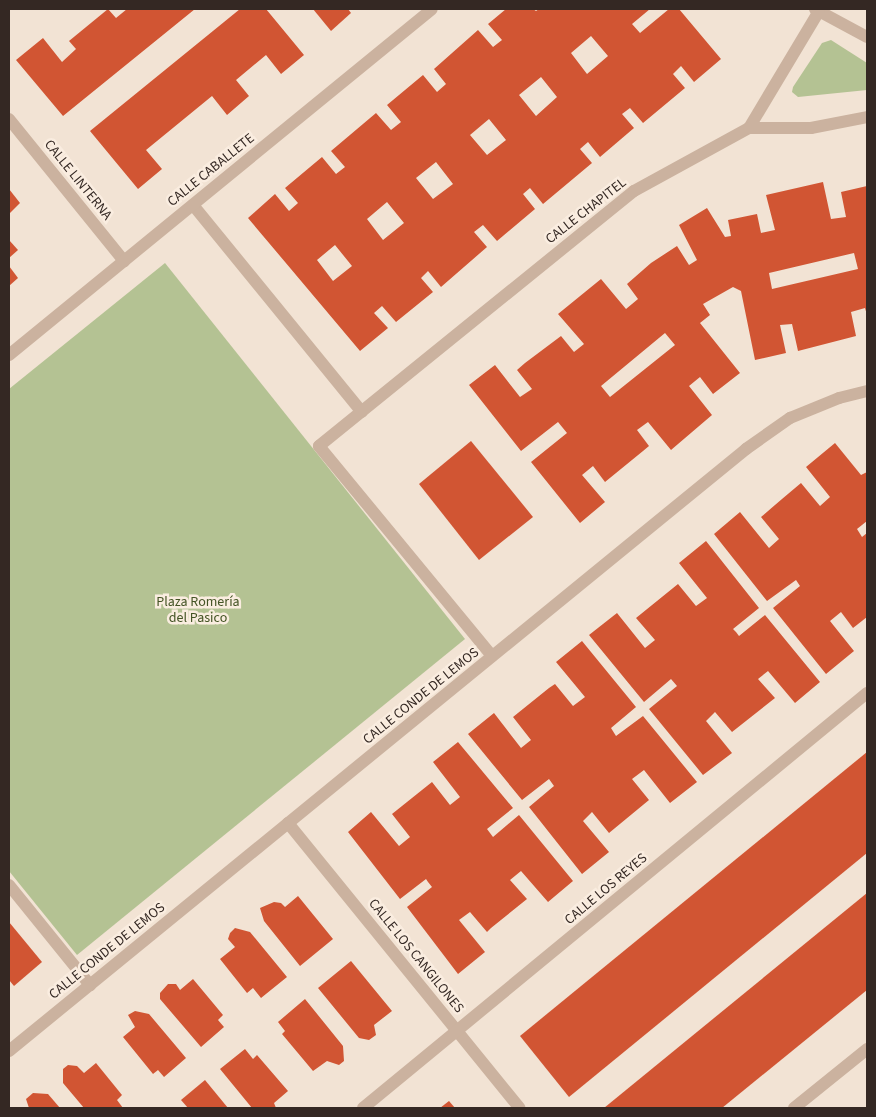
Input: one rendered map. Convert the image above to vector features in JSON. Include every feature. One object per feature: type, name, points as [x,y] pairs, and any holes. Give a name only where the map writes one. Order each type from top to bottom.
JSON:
[{"type":"street","name":"CALLE CABALLETE","points":[[9,355],[432,9]]},
{"type":"street","points":[[749,128],[817,10],[867,37]]},
{"type":"street","name":"CALLE CHAPITEL","points":[[492,656],[319,446],[634,191],[749,128],[811,128],[867,117]]},
{"type":"street","name":"CALLE LINTERNA","points":[[9,119],[124,261]]},
{"type":"street","points":[[192,204],[362,412]]},
{"type":"street","name":"CALLE CONDE DE LEMOS","points":[[9,1051],[746,449],[790,418],[839,398],[867,391]]},
{"type":"street","name":"CALLE LOS REYES","points":[[363,1108],[867,693]]},
{"type":"street","name":"CALLE LOS CANGILONES","points":[[288,823],[520,1108]]},
{"type":"street","points":[[9,885],[90,985]]},
{"type":"street","points":[[794,1108],[867,1049]]},
{"type":"green space","points":[[831,40],[867,63],[867,90],[798,97],[792,92],[793,87],[822,43]]},
{"type":"green space","name":"Plaza Romería del Pasico","points":[[165,263],[465,639],[77,955],[9,871],[9,389]]},
{"type":"building","points":[[108,9],[116,18],[127,9],[195,9],[63,116],[16,60],[43,38],[62,62],[76,49],[69,41]]},
{"type":"building","points":[[240,9],[266,9],[304,55],[281,74],[266,55],[236,80],[249,96],[227,115],[212,96],[146,150],[162,169],[138,189],[90,131]]},
{"type":"building","points":[[313,9],[348,9],[351,13],[331,31]]},
{"type":"building","points":[[506,9],[533,9],[536,11],[539,9],[650,9],[632,24],[640,33],[669,9],[679,9],[721,59],[694,82],[681,66],[673,74],[685,88],[643,123],[630,108],[622,114],[634,128],[600,157],[588,142],[580,149],[592,163],[543,204],[530,188],[523,194],[535,209],[497,241],[483,225],[474,232],[487,247],[441,287],[428,271],[421,278],[433,292],[396,322],[382,306],[374,313],[388,328],[360,351],[248,218],[275,194],[289,211],[298,203],[285,188],[322,157],[336,174],[345,167],[331,151],[376,113],[391,130],[401,122],[387,105],[423,75],[437,92],[446,84],[434,69],[478,30],[493,47],[502,40],[488,24]],"holes":[[[591,36],[608,56],[587,74],[571,53]],[[541,77],[557,97],[536,116],[519,95]],[[489,119],[506,140],[487,155],[470,135]],[[436,162],[453,184],[433,199],[416,178]],[[387,202],[404,223],[383,240],[367,219]],[[335,245],[352,266],[333,281],[317,260]]]},
{"type":"building","points":[[823,182],[831,219],[846,217],[841,192],[867,186],[867,315],[865,308],[851,312],[856,336],[798,351],[792,324],[780,325],[786,353],[755,360],[741,291],[733,287],[703,304],[710,315],[700,323],[740,373],[713,394],[700,377],[689,386],[712,415],[671,450],[648,422],[637,430],[649,446],[605,482],[593,466],[582,475],[605,502],[580,523],[531,462],[567,433],[558,422],[521,451],[469,385],[495,365],[520,397],[532,389],[517,370],[525,363],[561,336],[574,352],[584,344],[558,314],[601,279],[626,309],[638,299],[627,284],[651,263],[677,246],[689,265],[697,260],[679,225],[707,208],[725,237],[731,236],[728,220],[757,214],[761,233],[775,230],[766,195]],"holes":[[[854,253],[858,269],[772,289],[769,273]],[[665,333],[675,345],[610,397],[601,386]]]},
{"type":"building","points":[[9,189],[20,203],[9,214]]},
{"type":"building","points":[[9,240],[18,250],[9,258]]},
{"type":"building","points":[[9,266],[18,278],[9,286]]},
{"type":"building","points":[[471,441],[533,517],[479,560],[419,484]]},
{"type":"building","points":[[835,443],[861,475],[867,472],[867,521],[857,529],[862,537],[867,533],[867,617],[853,628],[841,612],[830,621],[854,651],[826,674],[773,608],[800,586],[796,580],[767,601],[714,534],[740,512],[769,548],[779,539],[761,517],[801,483],[820,506],[830,497],[806,467]]},
{"type":"building","points":[[706,541],[759,608],[733,629],[739,636],[765,615],[820,682],[795,703],[768,671],[758,679],[775,698],[732,732],[715,712],[706,721],[732,753],[703,775],[649,709],[677,686],[671,679],[644,702],[589,635],[617,613],[645,648],[655,640],[636,618],[678,584],[696,606],[707,598],[679,563]]},
{"type":"building","points":[[582,641],[636,707],[611,728],[616,736],[643,716],[697,782],[670,803],[644,770],[632,779],[649,800],[609,833],[592,812],[583,821],[609,852],[582,874],[529,807],[554,786],[549,779],[522,800],[468,734],[494,713],[521,748],[531,740],[513,717],[549,688],[555,684],[573,706],[585,697],[556,662]]},
{"type":"building","points":[[458,742],[513,808],[487,829],[493,837],[519,815],[573,881],[548,902],[521,871],[510,880],[527,899],[487,932],[470,912],[459,920],[485,952],[458,974],[407,907],[432,887],[426,879],[400,899],[348,832],[371,812],[399,846],[410,837],[392,814],[432,782],[450,805],[460,797],[433,762]]},
{"type":"building","points":[[867,752],[867,853],[569,1097],[520,1036]]},
{"type":"building","points":[[867,893],[867,990],[722,1108],[604,1108]]},
{"type":"building","points":[[298,896],[333,939],[300,966],[264,921],[260,908],[274,902],[281,903],[285,907]]},
{"type":"building","points":[[9,922],[42,962],[14,986],[9,980]]},
{"type":"building","points":[[235,928],[250,932],[287,977],[261,998],[253,988],[247,993],[220,959],[235,947],[228,939],[230,933]]},
{"type":"building","points":[[351,961],[392,1011],[374,1025],[376,1035],[369,1040],[359,1038],[318,988]]},
{"type":"building","points":[[193,979],[223,1015],[218,1020],[224,1027],[201,1047],[160,999],[160,993],[168,984],[176,984],[180,990]]},
{"type":"building","points":[[305,999],[343,1046],[344,1061],[339,1065],[327,1061],[313,1071],[282,1034],[285,1031],[278,1022]]},
{"type":"building","points":[[135,1011],[149,1014],[186,1058],[164,1077],[158,1070],[153,1074],[123,1037],[135,1027],[128,1015]]},
{"type":"building","points":[[245,1049],[253,1059],[257,1055],[288,1091],[274,1103],[276,1108],[252,1108],[220,1069]]},
{"type":"building","points":[[96,1063],[122,1095],[117,1100],[123,1108],[84,1108],[63,1083],[63,1069],[68,1065],[77,1066],[84,1073]]},
{"type":"building","points":[[205,1080],[228,1108],[188,1108],[181,1100]]},
{"type":"building","points":[[33,1093],[48,1094],[60,1108],[29,1108],[26,1099]]},
{"type":"building","points":[[449,1101],[455,1108],[440,1108]]}]
